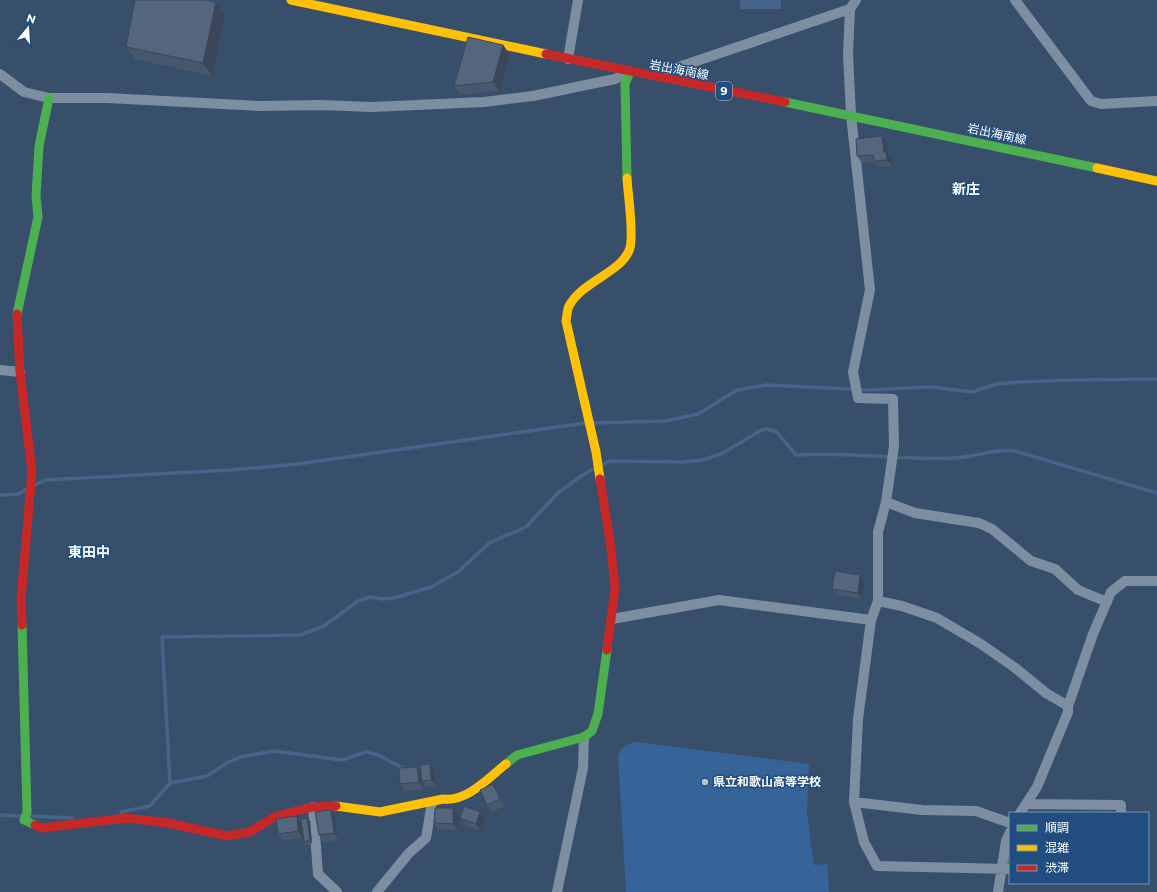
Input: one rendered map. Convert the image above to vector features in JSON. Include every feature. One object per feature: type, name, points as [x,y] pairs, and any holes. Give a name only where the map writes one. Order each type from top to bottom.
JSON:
[{"type":"street","name":"岩出海南線","points":[[291,0],[630,72],[851,115],[1157,181]]},
{"type":"street","points":[[568,59],[578,0]]},
{"type":"street","points":[[1015,0],[1091,101],[1101,104],[1157,101]]},
{"type":"street","points":[[651,76],[853,4],[848,54],[851,115],[870,290],[853,372],[858,398],[893,399],[894,446],[886,502],[878,532],[878,601],[871,620],[858,719],[854,802],[864,842],[877,866],[1006,870]]},
{"type":"street","points":[[0,74],[24,92],[49,98],[107,98],[260,106],[431,105],[533,96],[615,78],[630,72]]},
{"type":"street","points":[[49,98],[39,146],[36,196],[38,218],[17,312],[20,372],[32,471],[21,599],[27,812],[24,820],[42,828],[126,818],[168,823],[228,836],[250,832],[276,816],[313,807],[338,806],[380,812],[443,799],[451,800],[466,795],[517,755],[584,737],[592,731],[598,714],[615,588],[610,540],[596,452],[566,321],[568,307],[581,290],[625,260],[630,248],[631,238],[626,161],[625,84],[630,72]]},
{"type":"street","points":[[0,370],[20,372]]},
{"type":"street","points":[[886,502],[915,513],[979,523],[992,529],[1031,560],[1055,569],[1078,590],[1107,602]]},
{"type":"street","points":[[1021,812],[1037,787],[1053,751],[1068,712],[1068,706],[1092,634],[1111,592],[1125,581],[1157,581]]},
{"type":"street","points":[[612,619],[719,600],[871,620]]},
{"type":"street","points":[[878,601],[902,606],[937,618],[980,644],[1014,667],[1046,693],[1068,706]]},
{"type":"street","points":[[557,892],[583,768],[584,737]]},
{"type":"street","points":[[377,892],[409,853],[426,838],[432,802]]},
{"type":"street","points":[[854,802],[922,810],[976,811],[1009,823]]},
{"type":"street","points":[[1026,804],[1121,806],[1121,812]]},
{"type":"street","points":[[313,807],[318,874],[336,892]]},
{"type":"street","points":[[998,892],[1006,870],[1006,841],[1009,834]]},
{"type":"shaded area","points":[[740,0],[781,0],[781,9],[740,9]]},
{"type":"shaded area","name":"県立和歌山高等学校","points":[[636,742],[809,764],[807,813],[814,865],[827,864],[829,892],[626,892],[618,756],[625,746]]},
{"type":"building","points":[[135,0],[207,0],[216,2],[203,63],[126,47]]},
{"type":"building","points":[[468,37],[503,45],[493,82],[454,86]]},
{"type":"building","points":[[882,136],[884,152],[886,152],[887,160],[874,161],[873,155],[857,156],[856,139]]},
{"type":"building","points":[[835,571],[860,575],[858,593],[832,589]]},
{"type":"building","points":[[430,764],[431,780],[422,781],[420,765]]},
{"type":"building","points":[[417,767],[419,782],[400,784],[399,768]]},
{"type":"building","points":[[493,784],[500,799],[487,805],[480,790]]},
{"type":"building","points":[[464,806],[480,812],[476,824],[460,818]]},
{"type":"building","points":[[435,808],[453,808],[453,824],[434,823]]},
{"type":"building","points":[[331,810],[334,833],[319,835],[315,812]]},
{"type":"building","points":[[297,816],[298,831],[278,834],[276,819]]},
{"type":"building","points":[[307,818],[310,840],[304,842],[301,819]]},
{"type":"waterway","points":[[592,423],[665,421],[698,414],[737,390],[767,385],[867,390],[931,387],[972,392],[996,384],[1020,382],[1157,379]]},
{"type":"waterway","points":[[35,485],[45,480],[230,470],[298,464],[586,423]]},
{"type":"waterway","points":[[602,465],[610,461],[683,462],[703,460],[723,453],[760,431],[767,429],[777,432],[796,455],[836,454],[935,459],[955,458],[1008,450],[1157,493]]},
{"type":"waterway","points":[[170,783],[162,637],[300,635],[324,626],[358,601],[370,597],[383,599],[394,598],[431,587],[458,572],[489,543],[526,527],[558,493],[584,474],[596,468]]},
{"type":"waterway","points":[[0,495],[18,494],[27,489]]},
{"type":"waterway","points":[[121,812],[150,806],[170,783],[207,776],[227,763],[240,757],[274,751],[342,760],[366,752],[376,754],[405,769]]},
{"type":"waterway","points":[[0,815],[21,816]]},
{"type":"waterway","points":[[29,816],[73,818]]},
{"type":"traffic: fast","points":[[627,178],[625,84],[630,72]]},
{"type":"traffic: fast","points":[[17,314],[38,217],[36,196],[39,146],[49,98]]},
{"type":"traffic: fast","points":[[785,102],[1097,168]]},
{"type":"traffic: fast","points":[[22,625],[27,812],[24,820],[35,825]]},
{"type":"traffic: fast","points":[[506,764],[517,755],[584,737],[592,731],[598,714],[607,650]]},
{"type":"traffic: slow","points":[[291,0],[546,54]]},
{"type":"traffic: slow","points":[[1097,168],[1157,181]]},
{"type":"traffic: slow","points":[[600,479],[596,452],[566,321],[568,308],[575,297],[619,264],[626,256],[630,248],[631,224],[627,178]]},
{"type":"traffic: slow","points":[[336,806],[380,812],[443,799],[452,799],[460,797],[477,788],[506,764]]},
{"type":"traffic: jam","points":[[546,54],[785,102]]},
{"type":"traffic: jam","points":[[17,314],[20,372],[32,471],[21,599],[22,625]]},
{"type":"traffic: jam","points":[[600,479],[611,547],[615,588],[607,650]]},
{"type":"traffic: jam","points":[[35,825],[42,828],[126,818],[168,823],[227,836],[250,832],[276,816],[313,807],[336,806]]},
{"type":"place","name":"県立和歌山高等学校","points":[[705,782]]},
{"type":"district","name":"新庄","points":[[966,189]]},
{"type":"district","name":"東田中","points":[[89,552]]}]
